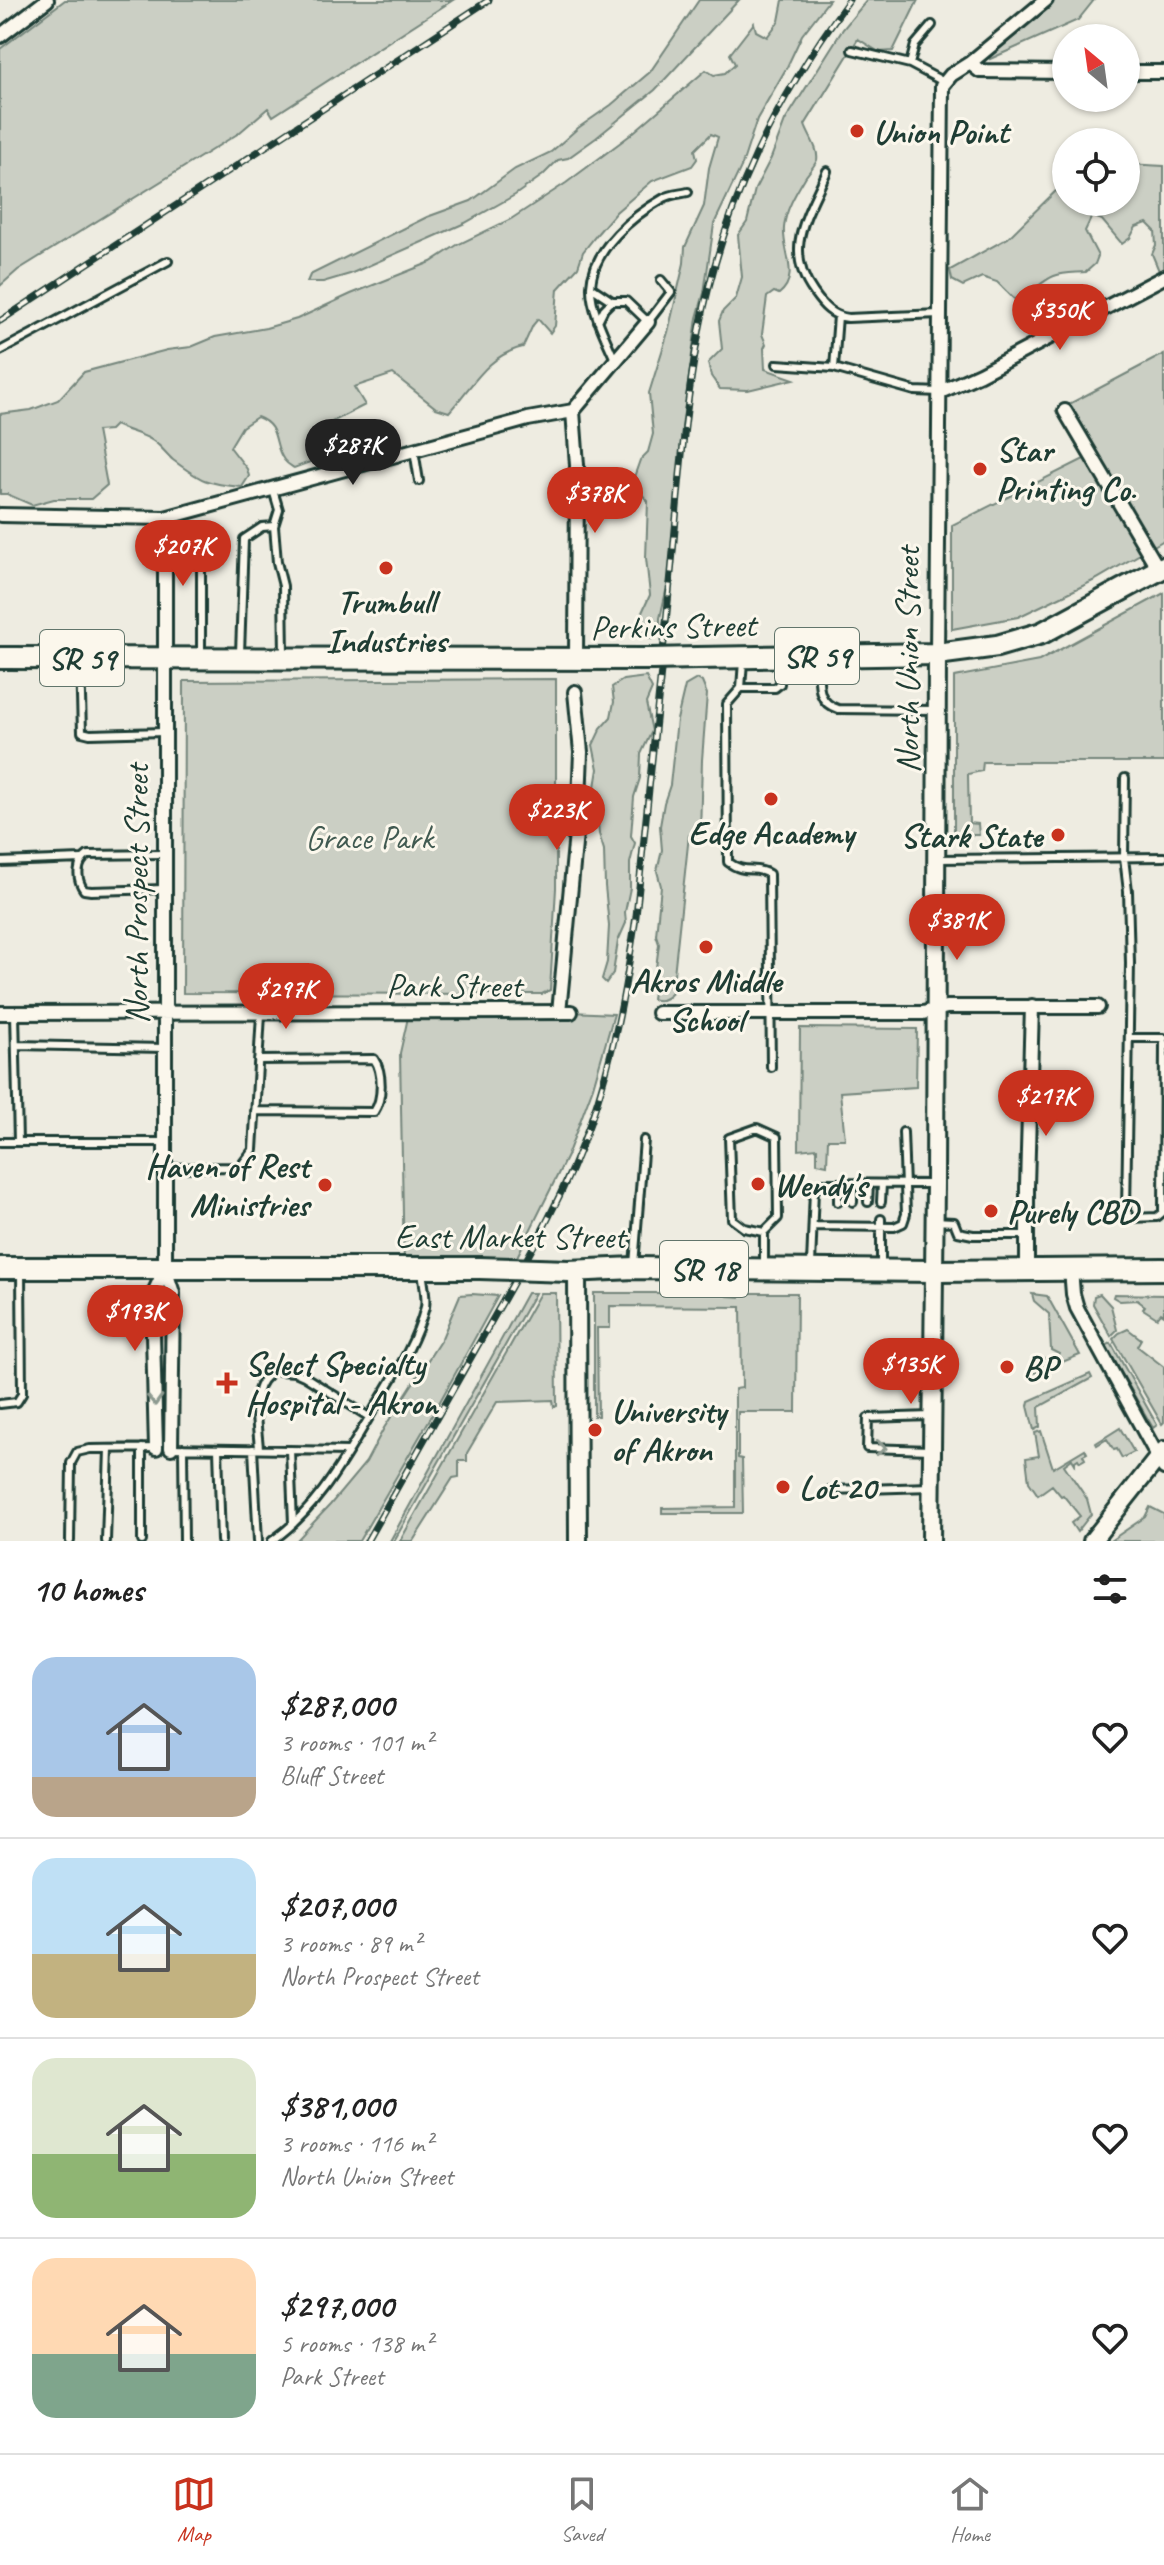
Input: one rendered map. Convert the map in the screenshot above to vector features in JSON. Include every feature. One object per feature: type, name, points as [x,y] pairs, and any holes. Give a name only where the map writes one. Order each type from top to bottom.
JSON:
[{"type":"main road","name":"Perkins Street","points":[[164,657],[576,660],[937,654],[997,646],[1042,633],[1161,568]]},
{"type":"main road","name":"SR 59","points":[[0,658],[164,657]]},
{"type":"main road","name":"East Market Street","points":[[10,1268],[934,1271],[1160,1267]]},
{"type":"street","points":[[0,36],[47,0]]},
{"type":"street","points":[[944,82],[1046,0]]},
{"type":"street","points":[[970,63],[980,71],[1052,72]]},
{"type":"street","points":[[1140,72],[1164,72]]},
{"type":"street","name":"North Union Street","points":[[931,1541],[940,95],[944,82]]},
{"type":"street","points":[[940,392],[1164,277]]},
{"type":"street","points":[[0,515],[165,518],[528,419],[573,411],[648,322]]},
{"type":"street","points":[[573,411],[577,465],[576,660]]},
{"type":"street","points":[[1065,411],[1161,568]]},
{"type":"street","name":"North Prospect Street","points":[[165,518],[165,1269]]},
{"type":"street","name":"Park Street","points":[[0,1013],[565,1012],[581,752],[575,692]]},
{"type":"street","points":[[1027,1270],[1032,1006]]},
{"type":"street","points":[[658,1013],[923,1013],[950,1007],[1098,1007]]},
{"type":"street","points":[[165,1269],[173,1293],[177,1448]]},
{"type":"street","points":[[156,1448],[152,1297],[165,1269]]},
{"type":"street","points":[[1071,1269],[1077,1308],[1162,1459],[1092,1541]]},
{"type":"street","points":[[573,1271],[578,1541]]},
{"type":"lane","points":[[910,64],[915,45],[932,25]]},
{"type":"lane","points":[[852,50],[910,64],[944,82]]},
{"type":"lane","points":[[827,171],[802,228],[798,258],[807,283],[838,316],[939,314]]},
{"type":"lane","points":[[616,362],[598,321],[591,287],[593,273],[604,251],[622,228],[666,197],[688,192]]},
{"type":"lane","points":[[0,351],[168,261]]},
{"type":"lane","points":[[591,287],[612,301],[626,301],[648,322],[671,292],[661,280]]},
{"type":"lane","points":[[598,321],[612,301]]},
{"type":"lane","points":[[834,368],[838,316]]},
{"type":"lane","points":[[777,364],[834,368],[915,391],[940,392]]},
{"type":"lane","points":[[414,450],[419,481]]},
{"type":"lane","points":[[273,490],[279,510],[274,526],[283,586],[284,658]]},
{"type":"lane","points":[[240,658],[244,539],[262,527],[274,526]]},
{"type":"lane","points":[[201,543],[201,658]]},
{"type":"lane","points":[[741,688],[775,688],[780,684],[781,656]]},
{"type":"lane","points":[[818,656],[822,699],[827,706],[838,709],[937,710]]},
{"type":"lane","points":[[743,657],[741,688],[727,704],[728,862],[737,869],[765,870],[769,874],[771,1067]]},
{"type":"lane","points":[[80,658],[82,732],[164,732]]},
{"type":"lane","points":[[1125,778],[1124,858],[1129,902],[1126,1211],[1131,1218],[1157,1217],[1163,1212],[1164,1040],[1129,1038]]},
{"type":"lane","points":[[0,862],[82,859],[95,853],[164,854]]},
{"type":"lane","points":[[936,859],[1164,857]]},
{"type":"lane","points":[[82,859],[78,879],[84,890],[164,889]]},
{"type":"lane","points":[[15,1013],[18,1142]]},
{"type":"lane","points":[[165,1168],[240,1167],[253,1150],[261,1013]]},
{"type":"lane","points":[[16,1045],[165,1048]]},
{"type":"lane","points":[[255,1111],[374,1112],[380,1104],[379,1067],[374,1059],[258,1060]]},
{"type":"lane","points":[[764,1232],[744,1228],[732,1219],[729,1138],[757,1128],[777,1137],[778,1218],[764,1232],[764,1269]]},
{"type":"lane","points":[[813,1226],[838,1222],[881,1223],[894,1227],[903,1223],[906,1214],[903,1132]]},
{"type":"lane","points":[[634,1268],[644,1140]]},
{"type":"lane","points":[[0,1142],[165,1142]]},
{"type":"lane","points":[[811,1269],[814,1190],[824,1183],[935,1184]]},
{"type":"lane","points":[[838,1183],[838,1202]]},
{"type":"lane","points":[[853,1184],[853,1202]]},
{"type":"lane","points":[[868,1202],[869,1184]]},
{"type":"lane","points":[[881,1202],[882,1184]]},
{"type":"lane","points":[[934,1221],[954,1222],[958,1232],[973,1235],[1027,1235]]},
{"type":"lane","points":[[881,1223],[881,1270]]},
{"type":"lane","points":[[0,1404],[17,1402],[22,1394],[10,1268]]},
{"type":"lane","points":[[272,1541],[319,1497],[414,1343],[426,1302],[421,1268]]},
{"type":"lane","points":[[280,1371],[304,1376],[369,1417]]},
{"type":"lane","points":[[258,1541],[257,1393],[260,1381],[267,1376]]},
{"type":"lane","points":[[931,1416],[868,1418],[867,1448],[931,1450]]},
{"type":"lane","points":[[142,1448],[142,1541]]},
{"type":"lane","points":[[177,1448],[184,1541]]},
{"type":"lane","points":[[106,1541],[109,1449]]},
{"type":"lane","points":[[218,1449],[221,1541]]},
{"type":"lane","points":[[70,1541],[73,1457],[81,1450],[348,1451]]},
{"type":"lane","points":[[290,1450],[293,1524]]},
{"type":"lane","points":[[830,1490],[931,1487]]},
{"type":"green space","points":[[65,0],[453,0],[273,116],[268,108],[239,133],[18,270],[0,286],[0,49]]},
{"type":"green space","points":[[699,0],[739,0],[655,90],[596,138],[568,158],[558,160],[515,195],[465,223],[350,274],[323,282],[307,282],[310,275],[427,217],[471,201],[515,169],[551,152],[650,72]]},
{"type":"green space","points":[[783,0],[829,0],[802,35],[757,119],[742,165],[714,224],[682,427],[678,499],[668,582],[660,632],[652,639],[640,635],[639,619],[650,595],[646,558],[648,501],[633,480],[640,460],[648,452],[653,434],[649,393],[668,332],[685,247],[704,206],[709,168],[718,137],[711,134],[695,150],[697,159],[692,166],[652,181],[616,212],[598,233],[583,252],[578,267],[558,289],[555,326],[550,333],[538,319],[523,347],[499,357],[481,373],[449,412],[436,408],[393,374],[354,387],[365,405],[322,427],[310,462],[294,468],[280,454],[273,430],[265,421],[257,417],[242,427],[230,447],[247,469],[249,476],[242,487],[212,483],[198,477],[173,460],[154,441],[115,425],[110,430],[97,431],[107,485],[91,499],[54,499],[32,505],[0,494],[0,414],[31,410],[58,400],[84,372],[297,319],[431,262],[457,245],[511,219],[566,183],[629,136],[706,70],[714,75],[725,73],[735,64],[730,54],[754,23],[756,31],[767,37],[779,21]]},
{"type":"green space","points":[[867,0],[918,0],[893,51],[879,52],[858,39],[805,125],[817,160],[787,214],[784,237],[789,279],[779,294],[774,292],[767,297],[762,334],[766,344],[765,369],[794,379],[748,390],[720,389],[711,376],[708,363],[722,349],[719,321],[723,311],[736,298],[742,277],[738,235],[747,222],[755,189],[785,121],[843,29]]},
{"type":"green space","points":[[1051,0],[1094,0],[1078,20],[1069,24],[1052,24],[1052,32],[990,59],[986,45]]},
{"type":"green space","points":[[1140,165],[1164,166],[1164,269],[1159,271],[1152,254],[1156,245],[1155,231],[1147,223],[1136,227],[1122,244],[1102,220],[1092,216],[1140,216]]},
{"type":"green space","points":[[1052,195],[1052,216],[1092,216],[1085,231],[1098,256],[1086,272],[1054,276],[1014,299],[997,282],[982,277],[963,286],[952,280],[950,270],[1008,238]]},
{"type":"green space","points":[[1164,354],[1164,540],[1097,579],[1018,617],[952,629],[952,525],[1084,459],[1056,411]]},
{"type":"green space","points":[[1164,593],[1164,762],[983,762],[982,771],[968,774],[969,823],[978,824],[979,835],[954,835],[954,677],[1039,661]]},
{"type":"green space","points":[[646,677],[652,689],[646,703],[652,731],[641,754],[640,778],[634,797],[631,836],[635,843],[630,863],[626,923],[618,941],[613,973],[606,983],[602,979],[607,962],[609,926],[604,850],[599,834],[595,787],[598,769],[593,745],[601,728],[611,717],[614,702],[612,687],[623,680]]},
{"type":"green space","name":"Grace Park","points":[[556,679],[556,888],[550,990],[542,994],[183,993],[184,681]]},
{"type":"green space","points":[[697,679],[702,682],[707,694],[700,835],[689,835],[672,993],[655,1000],[652,999],[659,944],[656,935],[661,886],[657,871],[662,850],[660,826],[670,785],[677,720],[685,686]]},
{"type":"green space","points":[[409,1013],[614,1014],[593,1087],[567,1156],[511,1269],[404,1269],[400,1053]]},
{"type":"green space","points":[[800,1028],[917,1029],[916,1087],[840,1092],[845,1139],[828,1139],[827,1165],[817,1163],[817,1148],[799,1150]]},
{"type":"green space","points":[[527,1293],[535,1293],[394,1541],[390,1541]]},
{"type":"green space","points":[[540,1293],[556,1293],[557,1406],[554,1407],[553,1400],[497,1402],[467,1453],[467,1461],[459,1461],[459,1477],[453,1478],[413,1541],[400,1541]]},
{"type":"green space","points":[[594,1293],[727,1293],[727,1296],[740,1297],[740,1293],[797,1293],[796,1412],[738,1412],[743,1513],[662,1513],[662,1508],[735,1507],[735,1389],[742,1388],[741,1307],[610,1306],[610,1328],[597,1328],[598,1416],[594,1416]]},
{"type":"green space","points":[[1032,1294],[1047,1296],[1080,1355],[1032,1374],[1031,1371],[1046,1366],[1044,1358],[1055,1362],[1059,1354],[1051,1350],[1049,1314],[1034,1301]]},
{"type":"green space","points":[[1100,1294],[1111,1306],[1117,1330],[1111,1336],[1093,1304],[1094,1296]]},
{"type":"green space","points":[[1114,1294],[1164,1295],[1164,1315],[1161,1313],[1157,1318],[1143,1309],[1145,1306],[1137,1300],[1120,1301],[1113,1297]]},
{"type":"green space","points":[[460,1295],[498,1296],[359,1541],[296,1541],[366,1462],[384,1428],[442,1338]]},
{"type":"green space","points":[[1128,1329],[1141,1339],[1137,1346],[1164,1367],[1162,1424],[1113,1339]]},
{"type":"green space","points":[[1111,1343],[1157,1425],[1153,1428],[1106,1346]]},
{"type":"green space","points":[[1090,1374],[1092,1378],[1039,1407],[1040,1427],[1034,1430],[1029,1401]]},
{"type":"green space","points":[[1120,1428],[1134,1452],[1122,1458],[1107,1439],[1096,1443]]},
{"type":"green space","points":[[1041,1431],[1053,1468],[1085,1449],[1087,1453],[1080,1462],[1078,1459],[1075,1464],[1072,1459],[1064,1465],[1087,1499],[1091,1514],[1077,1532],[1071,1523],[1080,1516],[1063,1495],[1052,1485],[1038,1495],[1029,1482],[1026,1458],[1039,1456],[1035,1433]]},
{"type":"green space","points":[[1150,1507],[1164,1514],[1164,1541],[1110,1541],[1145,1517]]},
{"type":"railway","points":[[0,321],[489,0]]},
{"type":"railway","points":[[367,1541],[544,1226],[580,1149],[598,1098],[618,1021],[636,916],[686,419],[694,357],[710,282],[738,196],[756,155],[798,76],[849,0]]},
{"type":"place","name":"Union Point","points":[[857,131]]},
{"type":"place","name":"Star Printing Co.","points":[[980,469]]},
{"type":"place","name":"Trumbull Industries","points":[[386,568]]},
{"type":"place","name":"Edge Academy","points":[[771,799]]},
{"type":"place","name":"Stark State","points":[[1058,835]]},
{"type":"place","name":"Akros Middle School","points":[[706,947]]},
{"type":"place","name":"Wendy's","points":[[758,1184]]},
{"type":"place","name":"Haven of Rest Ministries","points":[[325,1185]]},
{"type":"place","name":"Purely CBD","points":[[991,1211]]},
{"type":"place","name":"BP","points":[[1007,1367]]},
{"type":"place","name":"Select Specialty Hospital - Akron","points":[[227,1383]]},
{"type":"place","name":"University of Akron","points":[[595,1430]]},
{"type":"place","name":"Lot 20","points":[[783,1487]]}]
